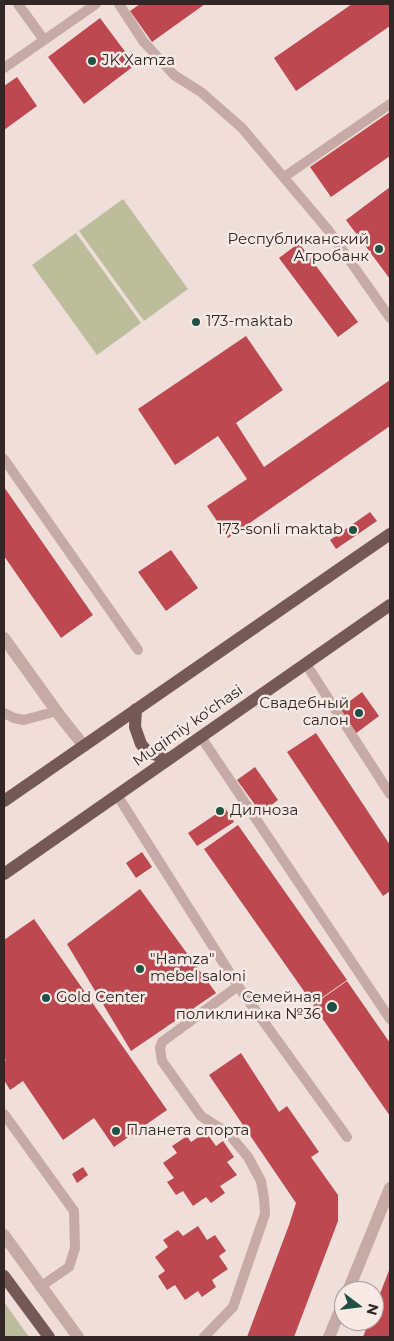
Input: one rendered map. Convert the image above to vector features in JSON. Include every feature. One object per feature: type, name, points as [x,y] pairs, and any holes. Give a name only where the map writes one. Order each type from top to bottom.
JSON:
[{"type":"main road","points":[[4,801],[390,534]]},
{"type":"main road","name":"Muqimiy ko'chasi","points":[[4,874],[390,605]]},
{"type":"main road","points":[[136,709],[134,727],[141,744],[153,754],[169,759]]},
{"type":"main road","points":[[4,1276],[49,1337]]},
{"type":"street","points":[[4,638],[84,746]]},
{"type":"street","points":[[352,1281],[390,1188]]},
{"type":"street","points":[[4,1235],[78,1337]]},
{"type":"street","points":[[329,1337],[334,1325]]},
{"type":"lane","points":[[18,4],[44,40]]},
{"type":"lane","points":[[4,68],[96,4]]},
{"type":"lane","points":[[119,4],[144,41],[174,75],[201,92],[242,128],[329,231],[390,318]]},
{"type":"lane","points":[[284,177],[390,104]]},
{"type":"lane","points":[[4,460],[138,650]]},
{"type":"lane","points":[[306,664],[390,794]]},
{"type":"lane","points":[[4,713],[24,720],[57,711]]},
{"type":"lane","points":[[201,737],[390,1019]]},
{"type":"lane","points":[[117,795],[238,986],[347,1137]]},
{"type":"lane","points":[[204,1337],[233,1307],[265,1214],[264,1198],[261,1181],[248,1156],[229,1134],[201,1116],[162,1061],[160,1048],[162,1042],[238,986]]},
{"type":"lane","points":[[4,1114],[74,1211],[75,1248],[69,1267],[40,1287]]},
{"type":"green space","points":[[123,199],[188,289],[144,321],[79,231]]},
{"type":"green space","points":[[76,233],[141,323],[97,355],[32,265]]},
{"type":"green space","points":[[4,1302],[29,1337],[4,1337]]},
{"type":"building","points":[[140,4],[205,4],[152,42],[130,11]]},
{"type":"building","points":[[352,4],[390,4],[390,26],[296,91],[274,58]]},
{"type":"building","name":"JK Xamza","points":[[100,18],[135,65],[84,104],[48,57]]},
{"type":"building","points":[[17,77],[37,106],[4,130],[4,86]]},
{"type":"building","points":[[390,112],[390,156],[331,197],[310,167]]},
{"type":"building","name":"Республиканский Агробанк","points":[[390,187],[390,279],[346,220]]},
{"type":"building","points":[[299,243],[358,322],[338,337],[279,258]]},
{"type":"building","points":[[246,336],[283,390],[236,423],[264,467],[390,380],[390,426],[228,538],[207,506],[247,479],[218,436],[175,465],[138,409]]},
{"type":"building","points":[[4,487],[93,615],[61,638],[4,556]]},
{"type":"building","name":"173-sonli maktab","points":[[370,512],[377,521],[336,549],[330,540]]},
{"type":"building","points":[[171,550],[198,588],[166,611],[138,572]]},
{"type":"building","name":"Свадебный салон","points":[[362,692],[379,716],[355,734],[338,710]]},
{"type":"building","points":[[316,733],[390,845],[390,891],[383,896],[287,752]]},
{"type":"building","points":[[255,767],[278,800],[261,813],[237,780]]},
{"type":"building","points":[[225,808],[234,822],[197,846],[188,833]]},
{"type":"building","points":[[238,825],[347,980],[313,1004],[204,849]]},
{"type":"building","points":[[142,852],[152,867],[136,878],[126,863]]},
{"type":"building","name":"\"Hamza\" mebel saloni","points":[[140,889],[216,993],[131,1051],[67,944]]},
{"type":"building","name":"Gold Center","points":[[34,919],[167,1110],[114,1147],[94,1118],[63,1140],[23,1081],[10,1090],[4,1080],[4,1061],[6,1060],[4,1057],[4,940]]},
{"type":"building","points":[[347,981],[390,1043],[390,1116],[313,1005]]},
{"type":"building","points":[[241,1053],[279,1112],[287,1106],[319,1152],[311,1157],[338,1195],[338,1221],[294,1337],[247,1337],[296,1203],[209,1075]]},
{"type":"building","points":[[206,1132],[216,1146],[223,1141],[234,1157],[227,1162],[237,1175],[220,1186],[225,1193],[211,1203],[206,1197],[193,1206],[183,1191],[176,1195],[167,1182],[174,1178],[163,1163],[177,1153],[172,1146],[187,1136],[191,1142]]},
{"type":"building","points":[[83,1167],[88,1175],[77,1183],[72,1174]]},
{"type":"building","points":[[198,1226],[207,1240],[215,1235],[226,1251],[219,1256],[228,1269],[212,1280],[216,1287],[202,1297],[198,1291],[185,1300],[175,1285],[167,1290],[158,1276],[165,1271],[155,1257],[168,1247],[163,1240],[178,1230],[183,1236]]},
{"type":"building","points":[[390,1268],[390,1337],[363,1337],[365,1331],[384,1331],[384,1283]]},
{"type":"place","name":"JK Xamza","points":[[92,61]]},
{"type":"place","name":"Республиканский Агробанк","points":[[379,249]]},
{"type":"place","name":"173-maktab","points":[[196,322]]},
{"type":"place","name":"173-sonli maktab","points":[[353,530]]},
{"type":"place","name":"Свадебный салон","points":[[359,713]]},
{"type":"place","name":"Дилноза","points":[[220,811]]},
{"type":"place","name":"\"Hamza\" mebel saloni","points":[[140,969]]},
{"type":"place","name":"Gold Center","points":[[46,998]]},
{"type":"place","name":"Семейная поликлиника №36","points":[[332,1007]]},
{"type":"place","name":"Планета спорта","points":[[116,1131]]}]
